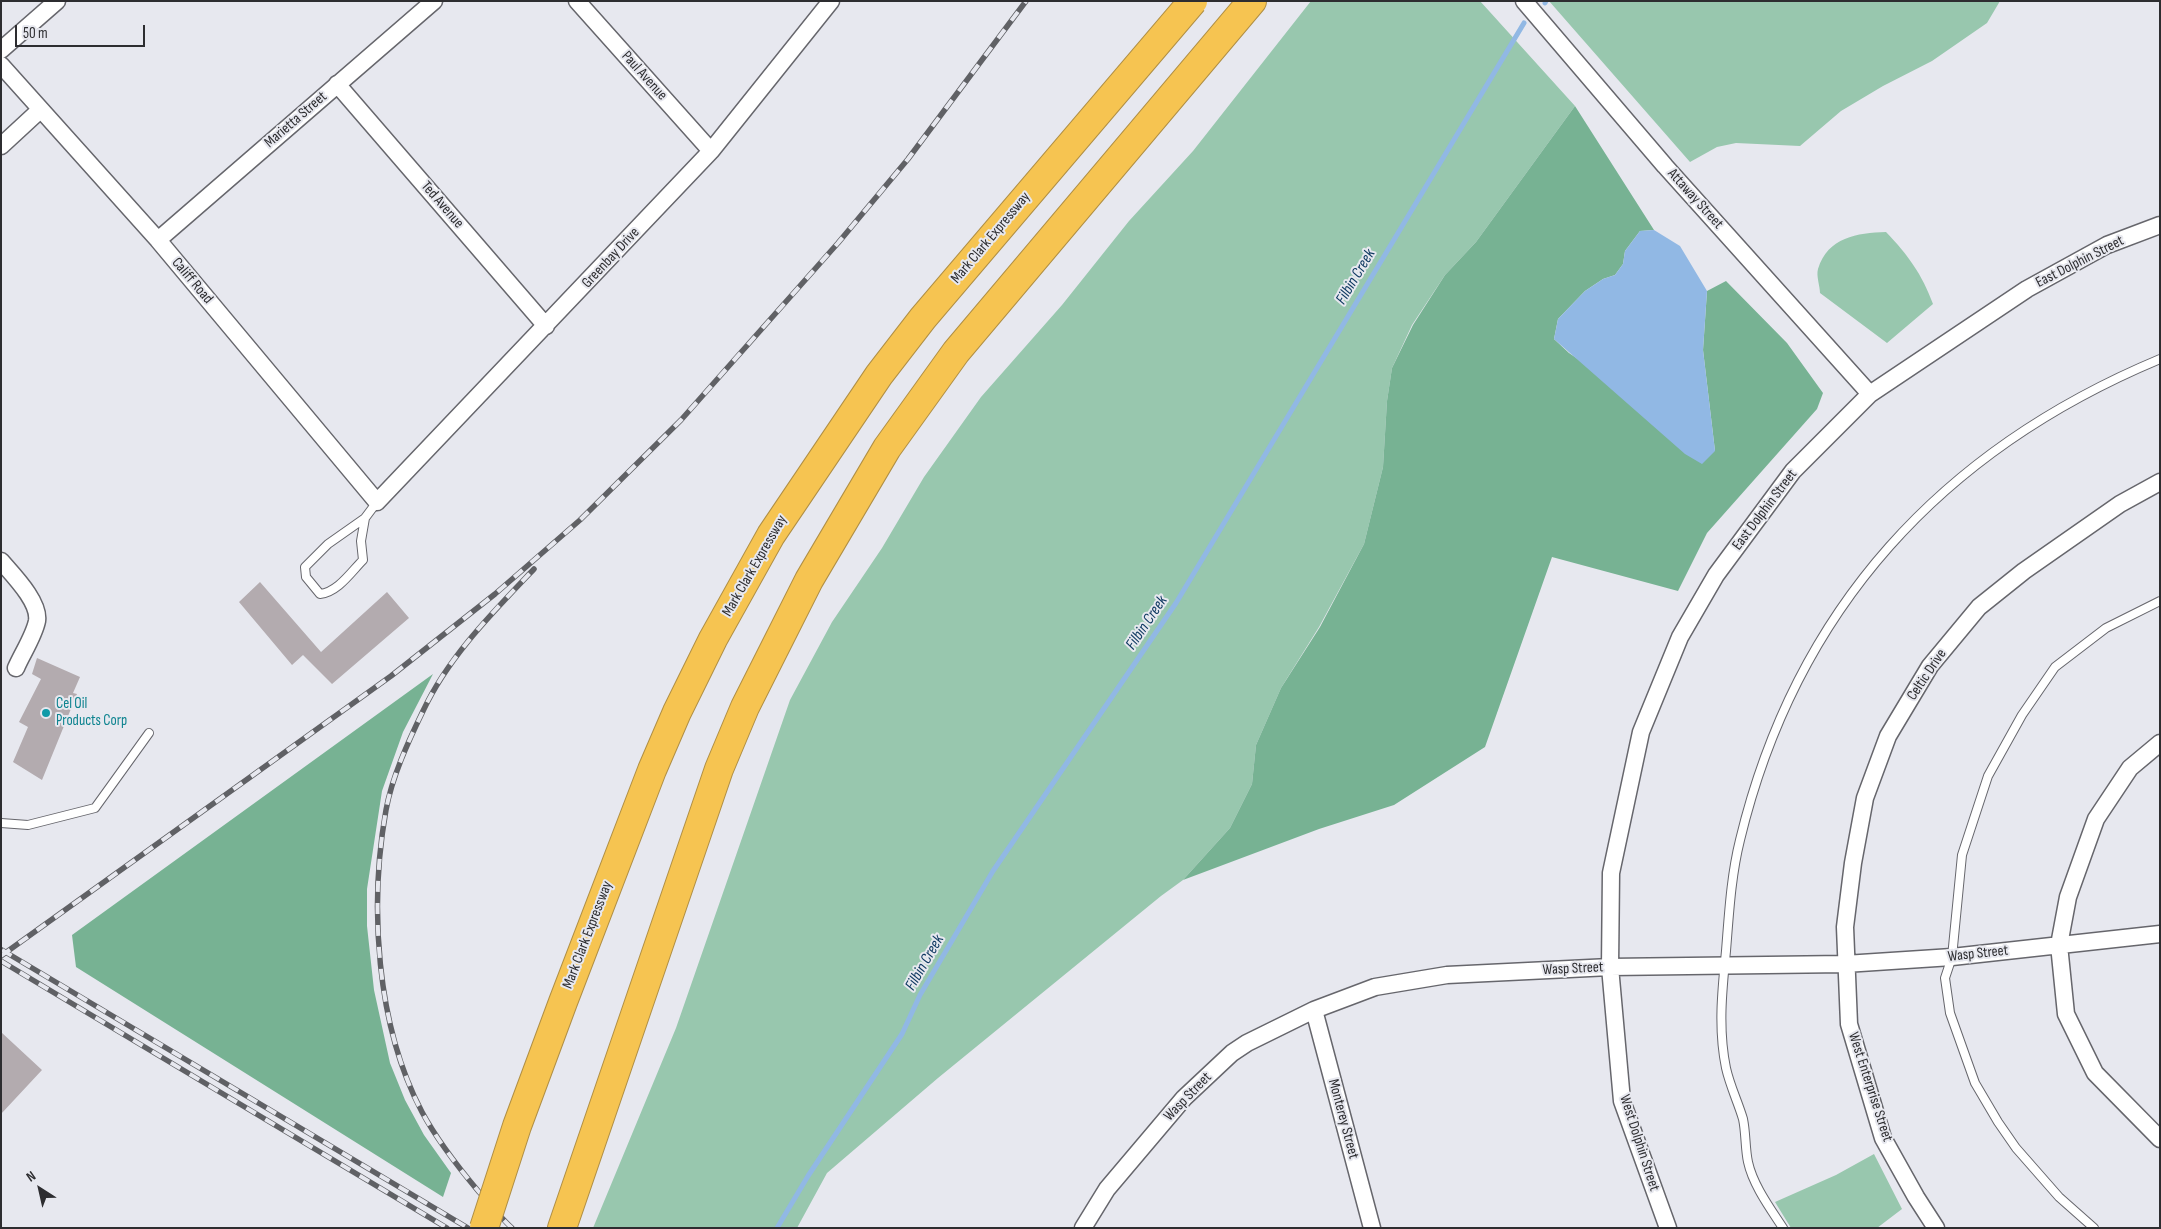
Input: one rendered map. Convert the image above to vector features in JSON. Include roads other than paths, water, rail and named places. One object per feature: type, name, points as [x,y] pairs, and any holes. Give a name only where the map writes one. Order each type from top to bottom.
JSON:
[{"type":"highway","name":"Mark Clark Expressway","points":[[484,1228],[517,1126],[576,966],[652,770],[677,712],[713,639],[771,535],[879,375],[924,318],[1193,1]]},
{"type":"highway","points":[[562,1228],[719,769],[745,707],[809,580],[887,448],[956,352],[1252,1]]},
{"type":"street","points":[[1,50],[57,1]]},
{"type":"street","name":"Marietta Street","points":[[158,240],[434,1]]},
{"type":"street","name":"Paul Avenue","points":[[576,1],[711,151]]},
{"type":"street","name":"Greenbay Drive","points":[[377,502],[711,151],[831,1]]},
{"type":"street","name":"Attaway Street","points":[[1524,1],[1665,166],[1870,394]]},
{"type":"street","name":"Califf Road","points":[[1,65],[158,240],[377,502]]},
{"type":"street","name":"Ted Avenue","points":[[337,84],[546,326]]},
{"type":"street","points":[[1,146],[40,110]]},
{"type":"street","name":"East Dolphin Street","points":[[1610,967],[1611,873],[1641,732],[1680,637],[1716,575],[1788,478],[1870,394],[2027,290],[2107,245],[2160,225]]},
{"type":"street","name":"Celtic Drive","points":[[1845,964],[1845,927],[1853,863],[1865,798],[1888,736],[1930,666],[1979,606],[2024,571],[2120,504],[2160,482]]},
{"type":"street","points":[[1,561],[24,588],[37,610],[37,622],[16,668]]},
{"type":"street","points":[[2160,743],[2130,768],[2096,819],[2068,898],[2059,945],[2066,1014],[2095,1073],[2160,1139]]},
{"type":"street","name":"Wasp Street","points":[[1083,1228],[1107,1189],[1184,1098],[1232,1053],[1247,1043],[1314,1010],[1375,987],[1447,975],[1610,967],[1845,964],[1952,957],[2160,934]]},
{"type":"street","name":"West Enterprise Street","points":[[1845,964],[1849,1024],[1884,1138],[1916,1197],[1936,1228]]},
{"type":"street","name":"West Dolphin Street","points":[[1610,967],[1622,1101],[1668,1228]]},
{"type":"street","name":"Monterey Street","points":[[1314,1010],[1372,1228]]},
{"type":"lane","points":[[1783,1228],[1767,1203],[1748,1163],[1742,1118],[1732,1095],[1728,1076],[1721,1013],[1729,899],[1739,842],[1770,740],[1788,699],[1814,651],[1847,601],[1886,550],[1929,504],[1998,446],[2043,417],[2088,392],[2160,359]]},
{"type":"lane","points":[[365,518],[361,540],[363,560],[328,593],[320,594],[306,577],[306,567],[328,544],[365,518],[377,502]]},
{"type":"lane","points":[[2094,1228],[2059,1197],[2016,1148],[1975,1083],[1950,1013],[1945,978],[1952,957],[1962,855],[1988,776],[2022,715],[2055,667],[2106,628],[2160,601]]},
{"type":"lane","points":[[1,822],[28,825],[95,808],[149,733]]},
{"type":"water","points":[[1654,230],[1680,246],[1707,291],[1703,350],[1715,451],[1702,464],[1685,454],[1554,339],[1558,319],[1585,291],[1603,279],[1615,275],[1623,264],[1625,251],[1640,231]]},
{"type":"waterway","name":"Filbin Creek","points":[[777,1228],[808,1176],[902,1034],[920,995],[993,871],[1176,603],[1524,23]]},
{"type":"railway","points":[[1,956],[391,676],[495,594],[580,520],[681,420],[838,243],[908,159],[1026,1]]},
{"type":"railway","points":[[512,1228],[479,1192],[441,1143],[422,1112],[407,1078],[395,1041],[386,1003],[380,964],[378,885],[386,810],[392,785],[423,711],[445,672],[472,636],[534,569]]},
{"type":"railway","points":[[2,950],[468,1228]]},
{"type":"railway","points":[[1,961],[447,1228]]},
{"type":"place","name":"Cel Oil Products Corp","points":[[46,713]]}]
